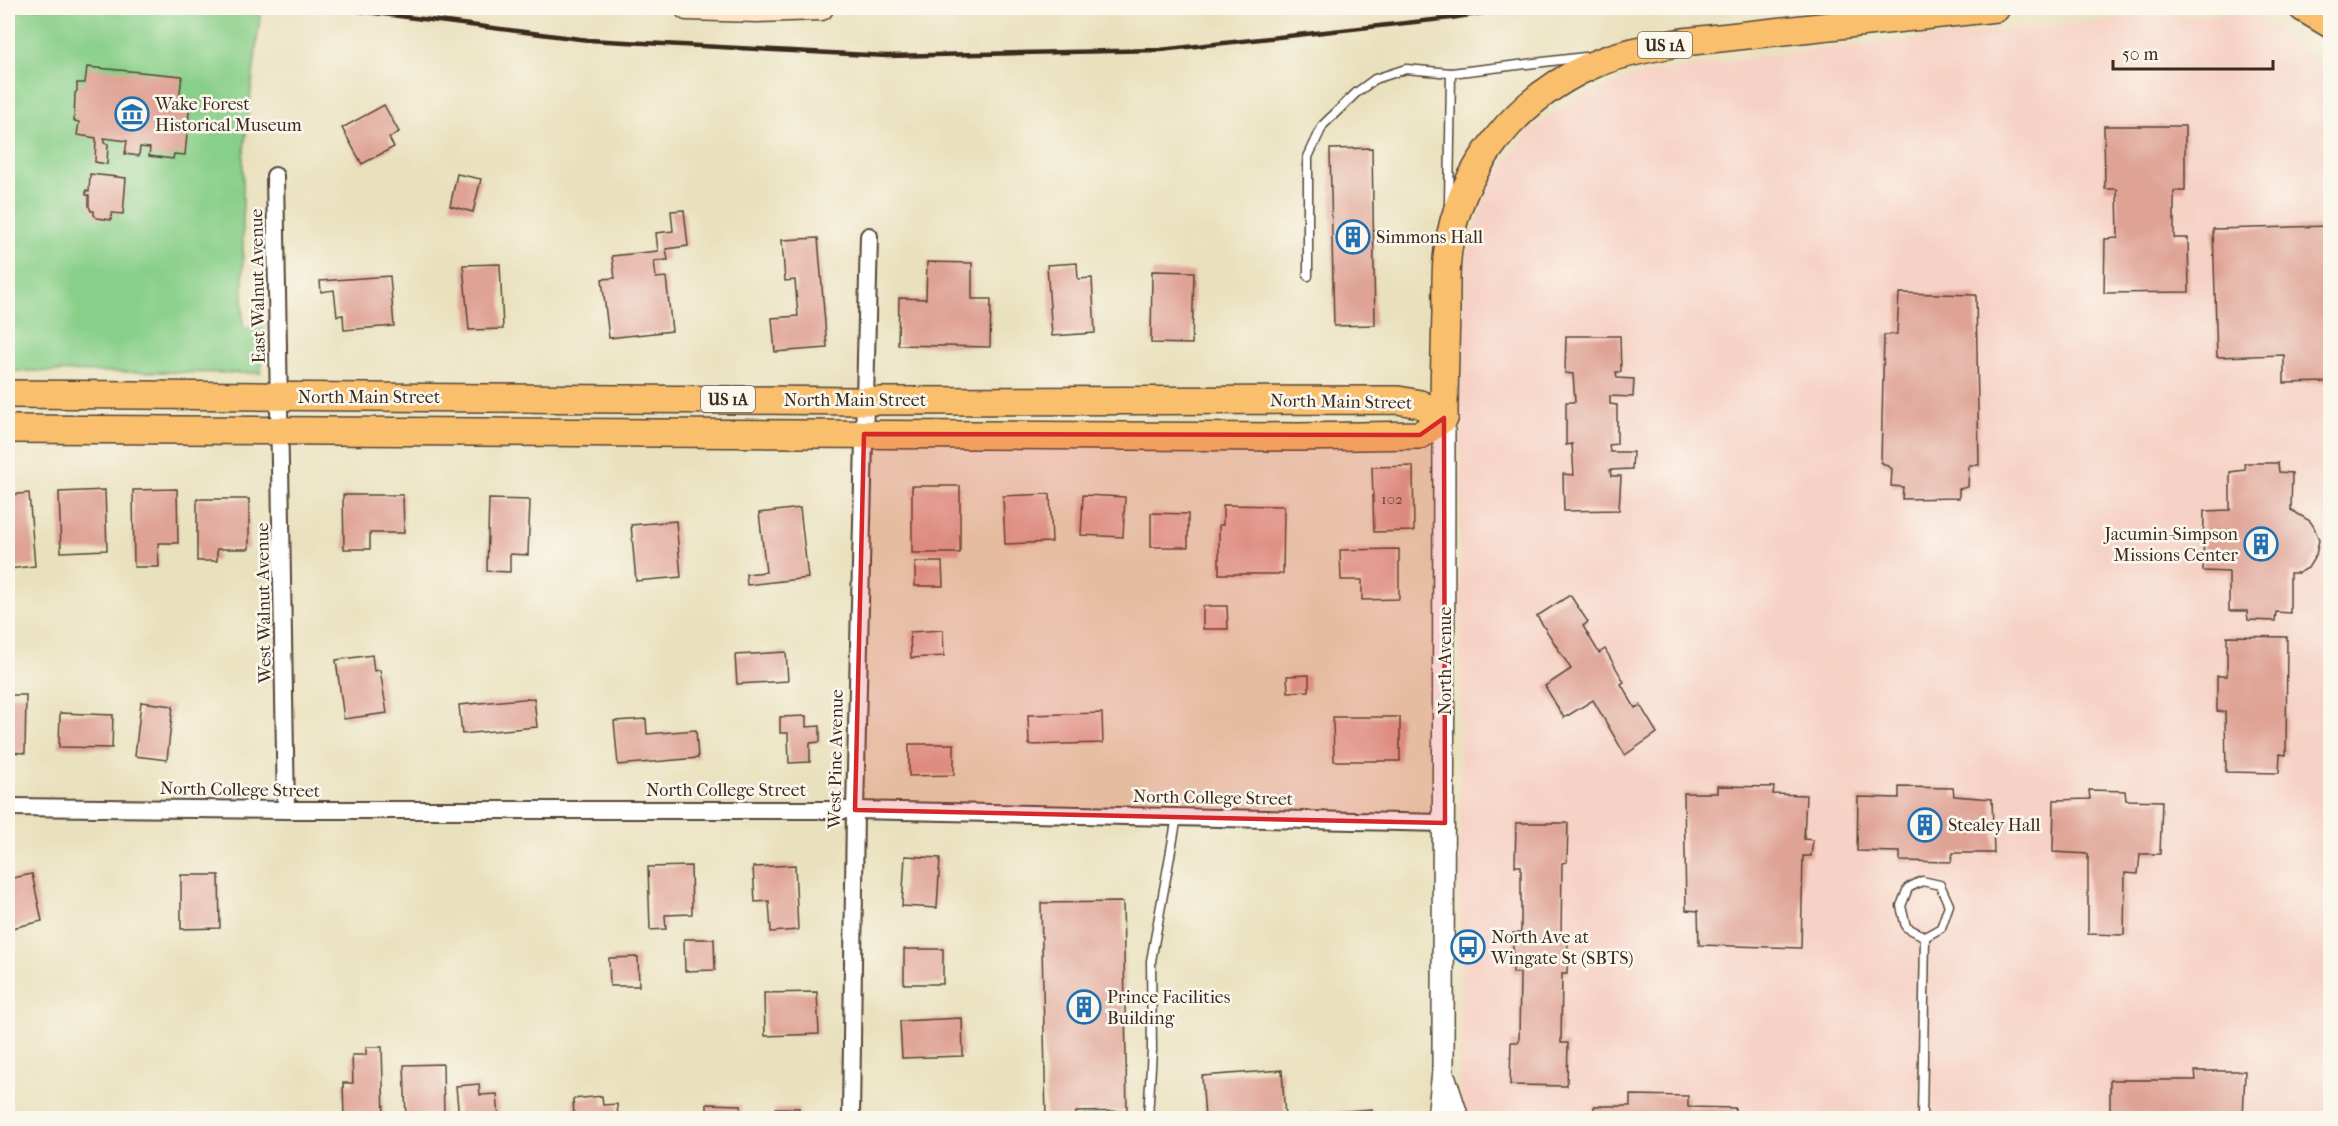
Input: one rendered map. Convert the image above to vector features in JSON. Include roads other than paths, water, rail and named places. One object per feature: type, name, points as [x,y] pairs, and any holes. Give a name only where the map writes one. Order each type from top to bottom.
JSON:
[{"type":"main road","points":[[687,8],[757,10],[820,8]]},
{"type":"main road","name":"US 1A","points":[[1448,249],[1455,218],[1465,192],[1478,166],[1507,126],[1524,108],[1566,78],[1590,66],[1636,51],[1683,42],[1987,8]]},
{"type":"main road","points":[[2303,8],[2331,24]]},
{"type":"main road","name":"North Avenue","points":[[1444,418],[1448,249]]},
{"type":"main road","name":"North Main Street","points":[[8,394],[863,400],[1398,400],[1420,404],[1444,418],[1420,435],[1274,437],[8,429]]},
{"type":"street","name":"East Walnut Avenue","points":[[275,176],[281,396]]},
{"type":"street","name":"West Pine Avenue","points":[[851,1119],[863,400],[869,236]]},
{"type":"street","name":"West Walnut Avenue","points":[[281,396],[286,810]]},
{"type":"street","name":"North Avenue","points":[[1438,1119],[1443,1072],[1444,418]]},
{"type":"street","name":"North College Street","points":[[8,807],[286,810],[855,810],[1445,823]]},
{"type":"street","name":"North Avenue","points":[[1443,1072],[1458,1119]]},
{"type":"lane","points":[[1308,276],[1308,157],[1323,125],[1356,93],[1375,79],[1406,69],[1451,73],[1636,51]]},
{"type":"lane","points":[[1448,249],[1451,73]]},
{"type":"lane","points":[[1148,1119],[1152,1050],[1151,961],[1177,817]]},
{"type":"lane","points":[[1922,881],[1940,885],[1949,905],[1941,928],[1924,937],[1906,927],[1901,906],[1908,888],[1922,881]]},
{"type":"lane","points":[[1922,1119],[1924,937]]},
{"type":"railway","points":[[336,8],[588,40],[887,56],[1160,50],[1451,18],[1514,8]]},
{"type":"place","name":"Wake Forest Historical Museum","points":[[132,114]]},
{"type":"place","name":"Simmons Hall","points":[[1353,237]]},
{"type":"place","name":"Jacumin-Simpson Missions Center","points":[[2261,544]]},
{"type":"place","name":"Stealey Hall","points":[[1925,825]]},
{"type":"place","name":"North Ave at Wingate St (SBTS)","points":[[1468,947]]},
{"type":"place","name":"Prince Facilities Building","points":[[1084,1007]]}]
